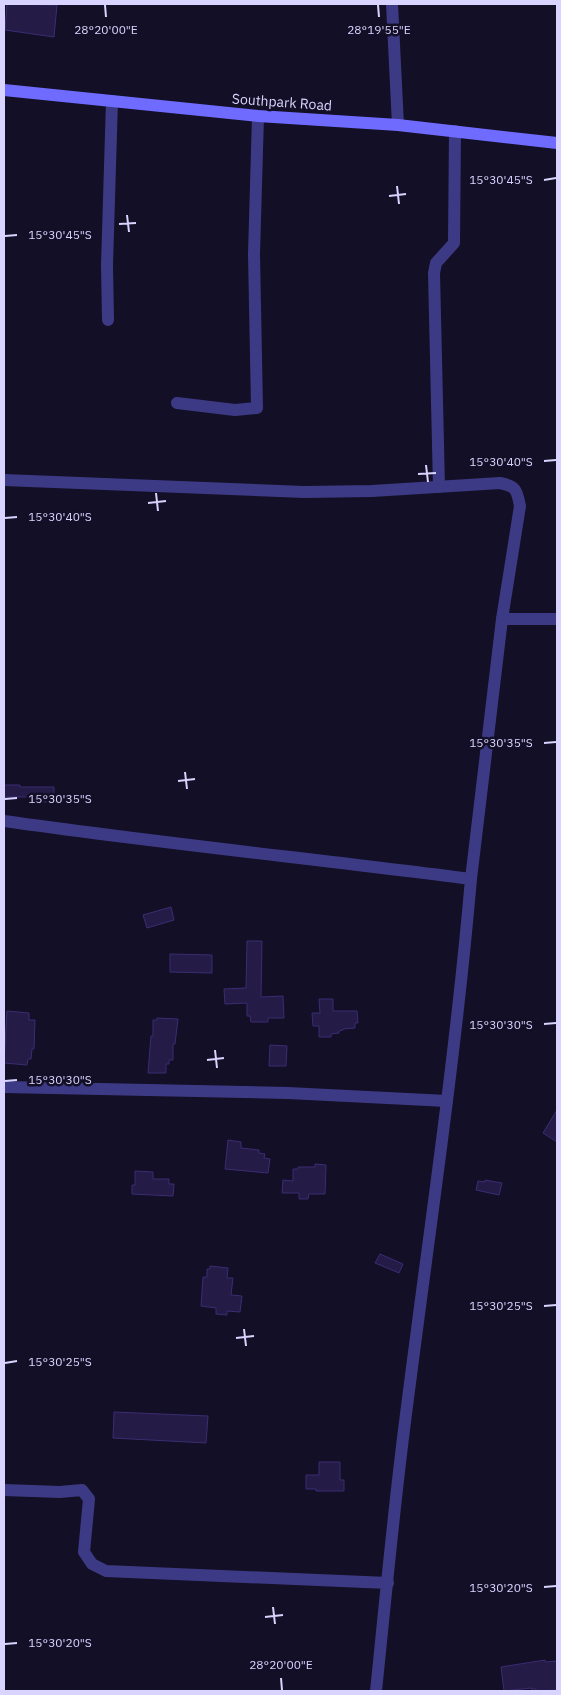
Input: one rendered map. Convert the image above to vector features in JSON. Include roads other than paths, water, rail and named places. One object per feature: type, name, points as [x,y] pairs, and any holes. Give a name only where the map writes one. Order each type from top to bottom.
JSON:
[{"type":"street","points":[[392,4],[398,125]]},
{"type":"street","name":"Southpark Road","points":[[4,90],[258,116],[398,125],[557,143]]},
{"type":"street","points":[[108,320],[107,265],[112,101]]},
{"type":"street","points":[[177,403],[235,410],[257,408],[254,254],[258,116]]},
{"type":"street","points":[[439,487],[434,273],[436,263],[454,243],[455,131]]},
{"type":"street","points":[[4,480],[304,492],[500,483],[511,486],[518,493],[520,506],[502,619],[471,879],[462,983],[404,1431],[376,1691]]},
{"type":"street","points":[[502,619],[557,619]]},
{"type":"street","points":[[4,821],[471,879]]},
{"type":"street","points":[[4,1087],[288,1093],[447,1101]]},
{"type":"street","points":[[4,1490],[60,1492],[82,1490],[88,1499],[84,1552],[92,1564],[106,1571],[388,1583]]}]
